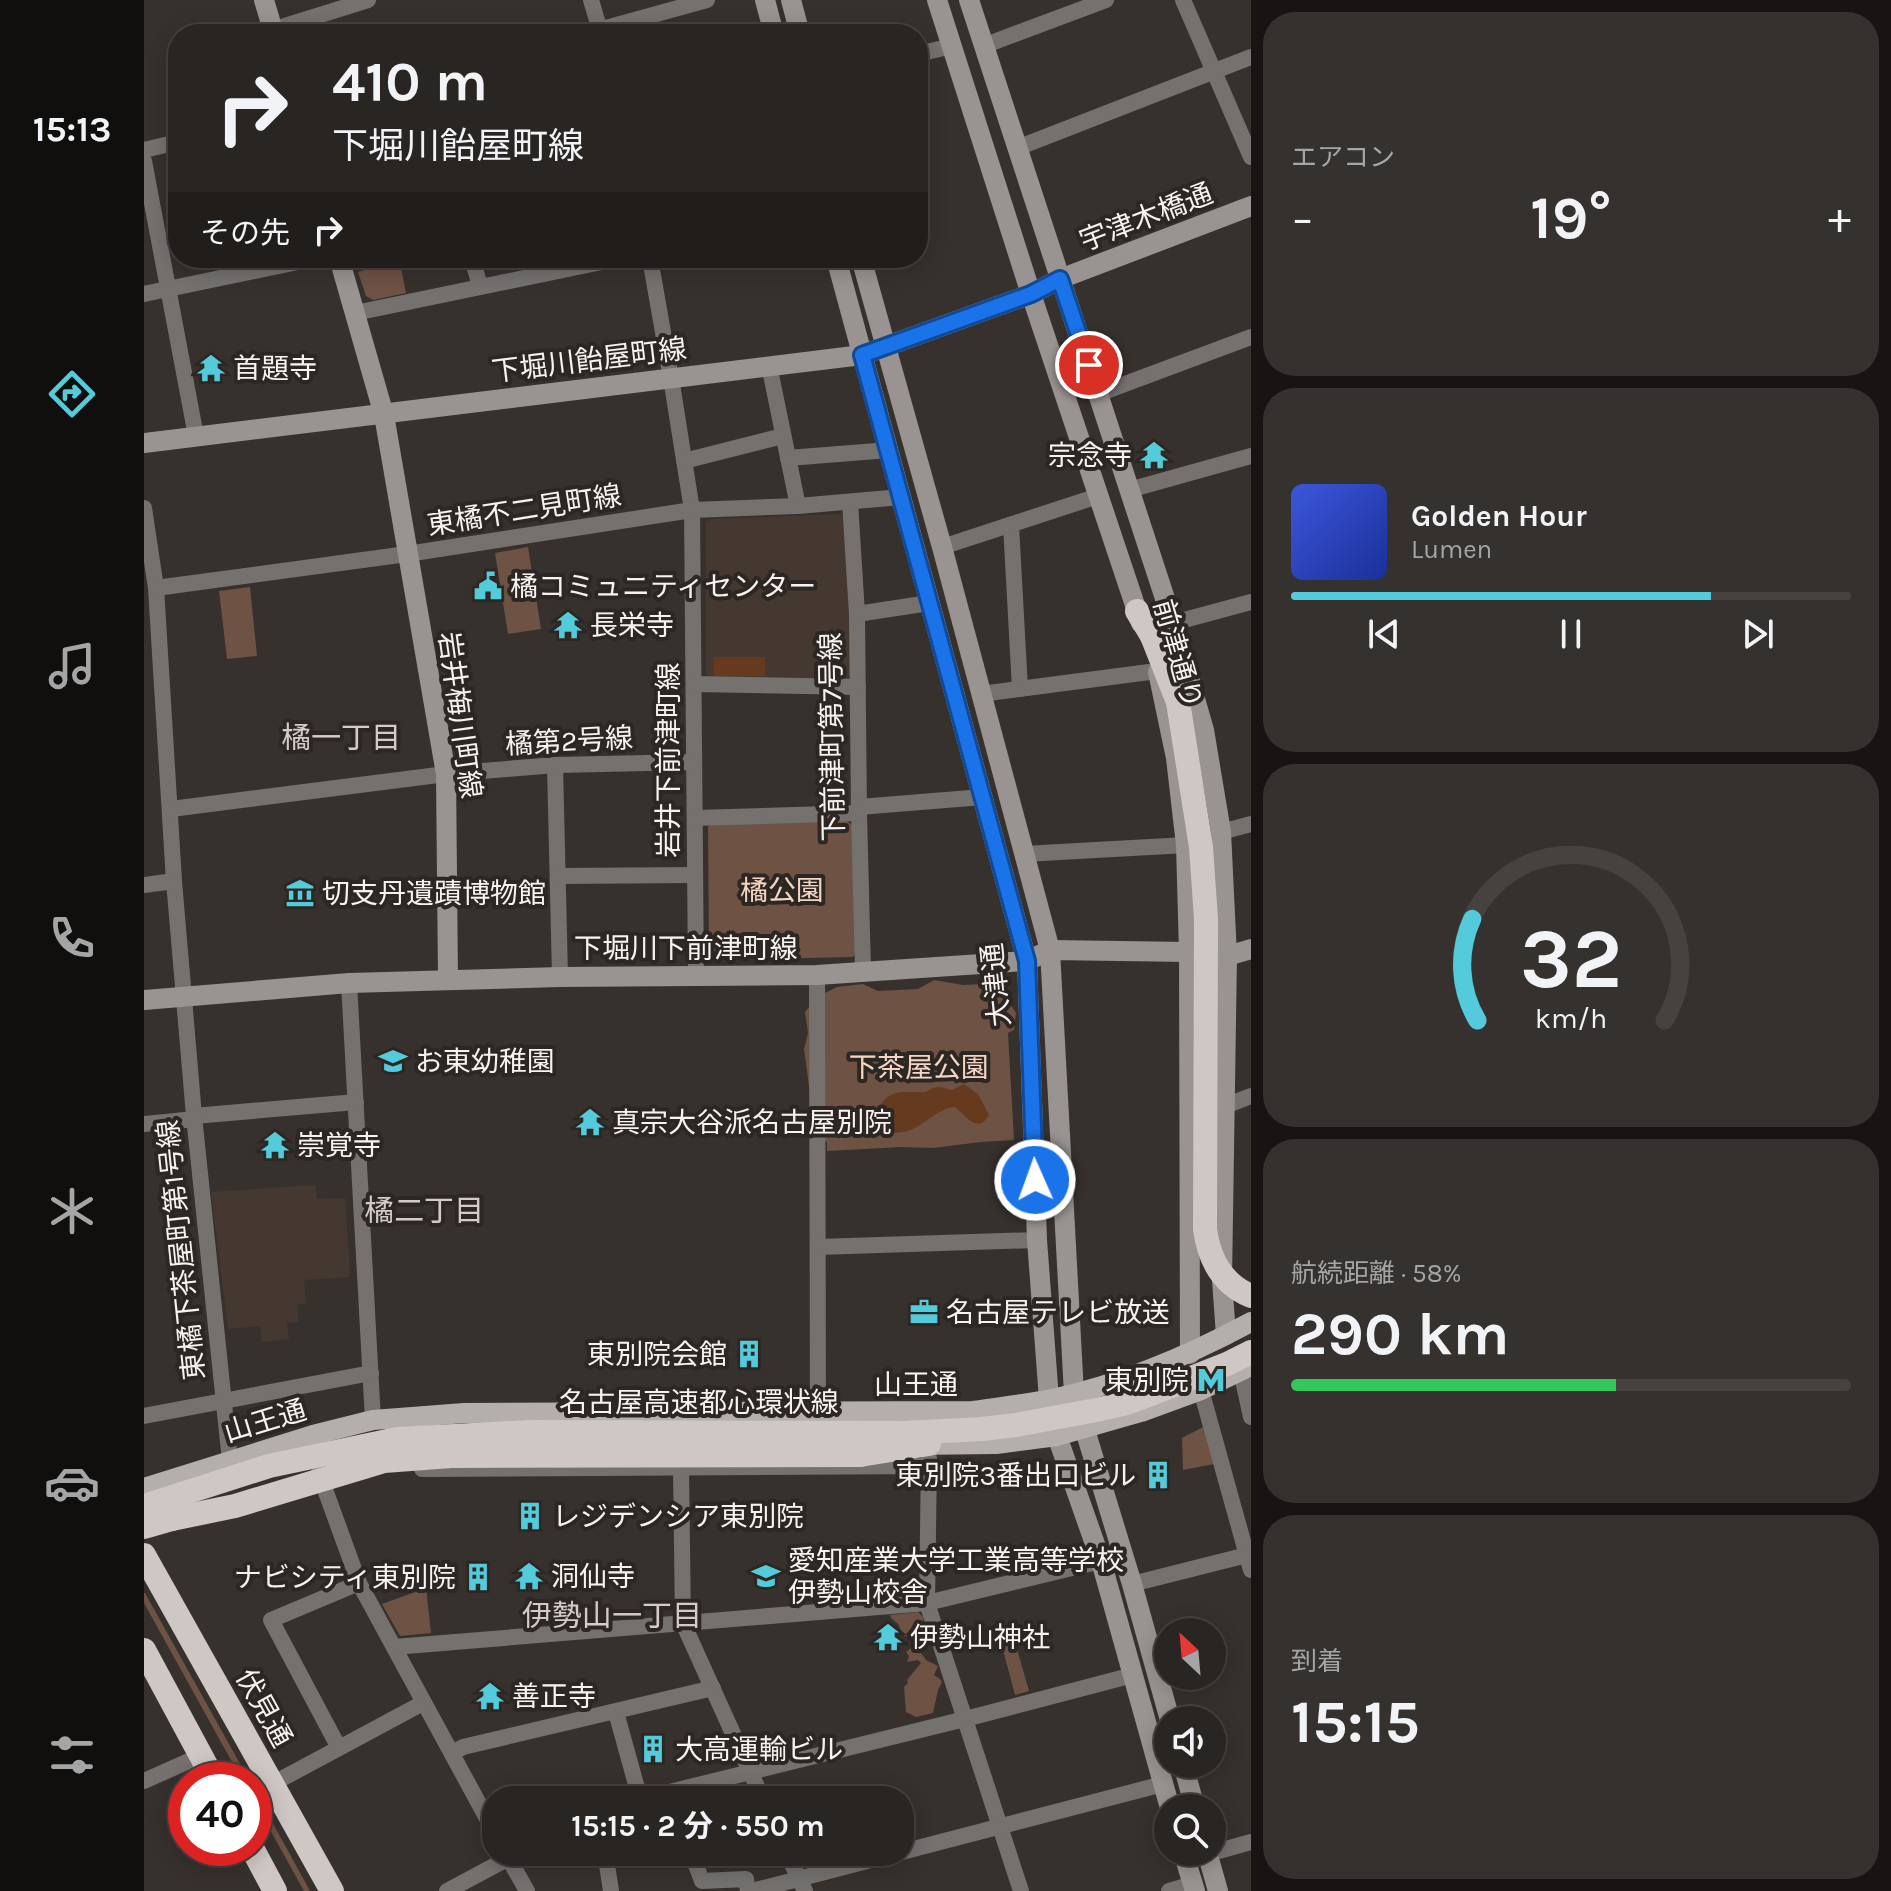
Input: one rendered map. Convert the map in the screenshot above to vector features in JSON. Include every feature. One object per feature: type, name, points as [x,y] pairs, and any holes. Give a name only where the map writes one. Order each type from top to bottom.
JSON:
[{"type":"highway","points":[[1137,611],[1152,636],[1178,702],[1201,847],[1206,919],[1207,1246],[1221,1274],[1251,1296]]},
{"type":"highway","name":"名古屋高速都心環状線","points":[[144,1506],[269,1466],[397,1439],[532,1432],[903,1433],[982,1429],[1127,1403],[1216,1369],[1248,1363]]},
{"type":"highway","points":[[144,1526],[235,1506],[384,1461],[451,1456],[929,1455]]},
{"type":"highway","name":"伏見通","points":[[144,1555],[260,1762]]},
{"type":"highway","points":[[144,1650],[204,1762]]},
{"type":"highway","name":"伏見通","points":[[272,1784],[332,1891]]},
{"type":"highway","points":[[262,1866],[275,1891]]},
{"type":"main road","name":"山王通","points":[[144,1488],[313,1435],[373,1420],[464,1413],[973,1411],[1074,1394],[1131,1377],[1190,1354],[1251,1322]]},
{"type":"main road","points":[[144,1526],[385,1454],[466,1447],[929,1455],[1057,1436],[1141,1412],[1201,1390],[1248,1363]]},
{"type":"street","points":[[264,0],[271,24]]},
{"type":"street","points":[[297,24],[368,0]]},
{"type":"street","points":[[591,0],[594,24]]},
{"type":"street","points":[[623,24],[707,0]]},
{"type":"street","points":[[765,0],[771,24]]},
{"type":"street","points":[[791,0],[797,24]]},
{"type":"street","name":"前津通り","points":[[937,0],[1157,671],[1176,758],[1186,845],[1189,952],[1190,1354]]},
{"type":"street","name":"前津通り","points":[[969,0],[1173,623],[1204,730],[1221,832],[1227,956],[1222,1280],[1226,1335]]},
{"type":"street","points":[[983,46],[1106,0]]},
{"type":"street","points":[[1183,0],[1251,157]]},
{"type":"street","points":[[928,52],[952,46]]},
{"type":"street","points":[[1017,148],[1251,57]]},
{"type":"street","points":[[144,150],[168,144]]},
{"type":"street","points":[[144,161],[196,436]]},
{"type":"street","name":"宇津木橋通","points":[[1031,294],[1060,279],[1251,206]]},
{"type":"street","points":[[144,294],[267,268]]},
{"type":"street","name":"岩井梅川町線","points":[[342,268],[384,415],[446,774],[448,980]]},
{"type":"street","points":[[475,268],[480,286]]},
{"type":"street","points":[[355,313],[571,268]]},
{"type":"street","name":"岩井下前津町線","points":[[652,268],[692,510],[696,977]]},
{"type":"street","name":"大津通","points":[[839,268],[1027,961],[1037,1240],[1049,1399],[1057,1436],[1101,1561],[1166,1794]]},
{"type":"street","name":"大津通","points":[[864,268],[1050,950],[1074,1394],[1166,1706]]},
{"type":"street","name":"下堀川飴屋町線","points":[[144,443],[862,355],[1031,294]]},
{"type":"street","points":[[1098,394],[1251,337]]},
{"type":"street","points":[[769,365],[798,506]]},
{"type":"street","points":[[684,461],[783,436]]},
{"type":"street","points":[[788,458],[889,450]]},
{"type":"street","points":[[1129,490],[1251,456]]},
{"type":"street","points":[[942,547],[1098,496]]},
{"type":"street","name":"東橘不二見町線","points":[[156,588],[407,554],[692,510],[798,506],[901,497]]},
{"type":"street","name":"下前津町第7号線","points":[[850,502],[857,614],[863,971]]},
{"type":"street","name":"東橘下茶屋町第1号線","points":[[145,517],[156,588],[174,881],[194,1118],[230,1461]]},
{"type":"street","points":[[1011,525],[1020,689]]},
{"type":"street","points":[[1173,623],[1251,602]]},
{"type":"street","points":[[857,614],[929,603]]},
{"type":"street","points":[[981,694],[1157,671]]},
{"type":"street","points":[[694,684],[858,687]]},
{"type":"street","name":"橘第2号線","points":[[171,809],[446,774],[555,765],[694,762]]},
{"type":"street","points":[[555,765],[560,977]]},
{"type":"street","points":[[695,818],[859,810],[983,797]]},
{"type":"street","points":[[1221,832],[1251,824]]},
{"type":"street","points":[[1024,854],[1186,845]]},
{"type":"street","points":[[558,876],[695,875]]},
{"type":"street","points":[[144,885],[174,881]]},
{"type":"street","points":[[1227,956],[1251,949]]},
{"type":"street","name":"下堀川下前津町線","points":[[144,1000],[349,983],[817,975],[1027,961],[1050,950],[1189,952],[1227,956]]},
{"type":"street","points":[[817,975],[818,1413]]},
{"type":"street","points":[[349,983],[373,1420]]},
{"type":"street","points":[[1225,1106],[1251,1096]]},
{"type":"street","points":[[144,1124],[356,1102]]},
{"type":"street","points":[[818,1247],[1037,1240]]},
{"type":"street","points":[[1248,1363],[1251,1417]]},
{"type":"street","points":[[144,1416],[371,1373]]},
{"type":"street","points":[[1132,1584],[1249,1559],[1201,1390]]},
{"type":"street","points":[[385,1454],[410,1469],[681,1468],[929,1455],[927,1603],[1021,1891]]},
{"type":"street","points":[[681,1468],[683,1623],[756,1786]]},
{"type":"street","points":[[319,1473],[359,1583],[482,1809]]},
{"type":"street","points":[[394,1647],[927,1603],[1101,1561]]},
{"type":"street","points":[[339,1748],[271,1620],[359,1583]]},
{"type":"street","points":[[707,1786],[750,1772],[1133,1675]]},
{"type":"street","points":[[452,1753],[463,1747],[713,1688]]},
{"type":"street","points":[[272,1784],[423,1703]]},
{"type":"street","points":[[616,1712],[634,1786]]},
{"type":"street","points":[[144,1781],[200,1756]]},
{"type":"street","points":[[696,1866],[702,1881],[746,1879],[750,1891],[802,1885],[1000,1826],[1163,1784]]},
{"type":"street","points":[[1226,1848],[1251,1842]]},
{"type":"street","points":[[447,1891],[490,1866]]},
{"type":"street","points":[[516,1866],[527,1891]]},
{"type":"street","points":[[607,1866],[611,1891]]},
{"type":"street","points":[[793,1866],[802,1885]]},
{"type":"street","points":[[1169,1891],[1194,1887],[1187,1866]]},
{"type":"street","points":[[1211,1866],[1218,1891]]},
{"type":"shaded area","points":[[840,514],[844,517],[853,678],[850,681],[711,680],[706,675],[706,522],[711,519]]},
{"type":"shaded area","points":[[714,657],[765,657],[765,676],[714,676]]},
{"type":"shaded area","points":[[964,1084],[978,1094],[989,1115],[985,1121],[976,1124],[955,1107],[910,1130],[892,1132],[881,1126],[879,1109],[891,1095],[925,1092],[938,1087],[952,1090]]},
{"type":"shaded area","points":[[315,1185],[317,1199],[345,1198],[350,1277],[304,1280],[306,1303],[297,1305],[299,1322],[287,1323],[289,1339],[262,1342],[260,1326],[228,1329],[211,1192]]},
{"type":"green space","points":[[369,268],[401,268],[406,293],[373,300],[366,296],[358,272]]},
{"type":"green space","points":[[528,547],[541,629],[508,634],[495,553]]},
{"type":"green space","points":[[250,587],[257,656],[227,659],[219,591]]},
{"type":"green space","name":"橘公園","points":[[846,820],[852,825],[857,954],[852,957],[714,960],[709,955],[708,827],[712,823]]},
{"type":"green space","name":"下茶屋公園","points":[[934,980],[963,985],[1005,983],[1006,998],[1016,1013],[1014,1030],[1008,1033],[1014,1140],[933,1148],[827,1151],[827,1142],[819,1138],[811,1101],[804,1049],[808,1033],[805,1012],[817,997],[837,987],[863,984],[878,991],[918,989]]},
{"type":"green space","points":[[1207,1425],[1214,1464],[1183,1470],[1182,1438]]},
{"type":"green space","points":[[426,1588],[431,1633],[400,1636],[382,1604]]},
{"type":"green space","points":[[145,1593],[239,1762],[232,1762],[144,1603]]},
{"type":"green space","points":[[918,1612],[923,1617],[924,1632],[919,1645],[923,1648],[921,1653],[926,1660],[938,1666],[934,1675],[942,1682],[933,1713],[916,1717],[906,1712],[904,1687],[921,1663],[918,1660],[907,1662],[909,1656],[906,1652],[919,1638],[904,1636],[890,1615]]},
{"type":"green space","points":[[1013,1635],[1029,1691],[1015,1695],[1000,1639]]},
{"type":"green space","points":[[272,1822],[310,1891],[304,1891],[272,1833]]},
{"type":"place","name":"首題寺","points":[[211,368]]},
{"type":"place","name":"宗念寺","points":[[1154,455]]},
{"type":"place","name":"橘コミュニティセンター","points":[[488,586]]},
{"type":"place","name":"長栄寺","points":[[568,625]]},
{"type":"place","name":"切支丹遺蹟博物館","points":[[300,893]]},
{"type":"place","name":"お東幼稚園","points":[[393,1061]]},
{"type":"place","name":"真宗大谷派名古屋別院","points":[[590,1122]]},
{"type":"place","name":"崇覚寺","points":[[275,1145]]},
{"type":"place","name":"名古屋テレビ放送","points":[[924,1312]]},
{"type":"place","name":"東別院会館","points":[[749,1354]]},
{"type":"place","name":"東別院","points":[[1211,1380]]},
{"type":"place","name":"東別院3番出口ビル","points":[[1158,1475]]},
{"type":"place","name":"レジデンシア東別院","points":[[530,1516]]},
{"type":"place","name":"洞仙寺","points":[[529,1576]]},
{"type":"place","name":"愛知産業大学工業高等学校 伊勢山校舎","points":[[766,1576]]},
{"type":"place","name":"ナビシティ東別院","points":[[478,1577]]},
{"type":"place","name":"伊勢山神社","points":[[888,1637]]},
{"type":"place","name":"善正寺","points":[[490,1696]]},
{"type":"place","name":"大高運輸ビル","points":[[653,1749]]},
{"type":"district","name":"橘一丁目","points":[[341,738]]},
{"type":"district","name":"橘二丁目","points":[[424,1211]]},
{"type":"district","name":"伊勢山一丁目","points":[[612,1616]]},
{"type":"route","points":[[1035,1180],[1027,961],[862,355],[1031,294],[1060,279],[1089,365]]}]
